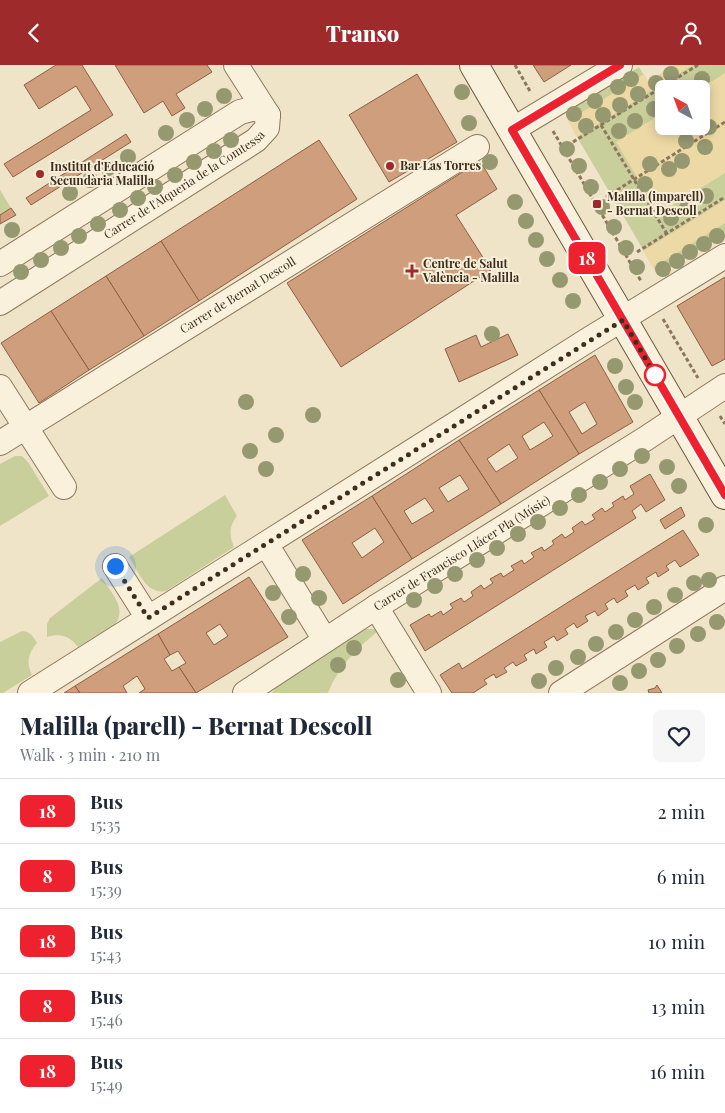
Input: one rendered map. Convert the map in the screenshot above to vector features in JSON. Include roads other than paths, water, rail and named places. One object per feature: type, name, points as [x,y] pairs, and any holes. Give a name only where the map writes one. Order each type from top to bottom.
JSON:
[{"type":"street","points":[[236,65],[268,115]]},
{"type":"street","points":[[474,65],[725,495]]},
{"type":"street","points":[[512,130],[620,65]]},
{"type":"street","name":"Carrer de l'Alqueria de la Comtessa","points":[[0,263],[240,112],[256,108],[268,115],[267,128],[256,140],[0,303]]},
{"type":"street","name":"Carrer de Bernat Descoll","points":[[0,443],[477,147]]},
{"type":"street","points":[[30,693],[725,256]]},
{"type":"street","points":[[0,387],[64,487]]},
{"type":"street","name":"Carrer de Francisco Llácer Pla (Músic)","points":[[251,691],[376,607],[717,392]]},
{"type":"street","points":[[266,544],[325,641]]},
{"type":"street","points":[[115,566],[148,618]]},
{"type":"street","points":[[561,693],[725,588]]},
{"type":"street","points":[[376,607],[429,693]]},
{"type":"place","name":"Bar Las Torres","points":[[390,166]]},
{"type":"place","name":"Institut d'Educació Secundària Malilla","points":[[40,174]]},
{"type":"place","name":"Malilla (imparell) - Bernat Descoll","points":[[597,204]]},
{"type":"place","name":"Centre de Salut València - Malilla","points":[[412,271]]}]
